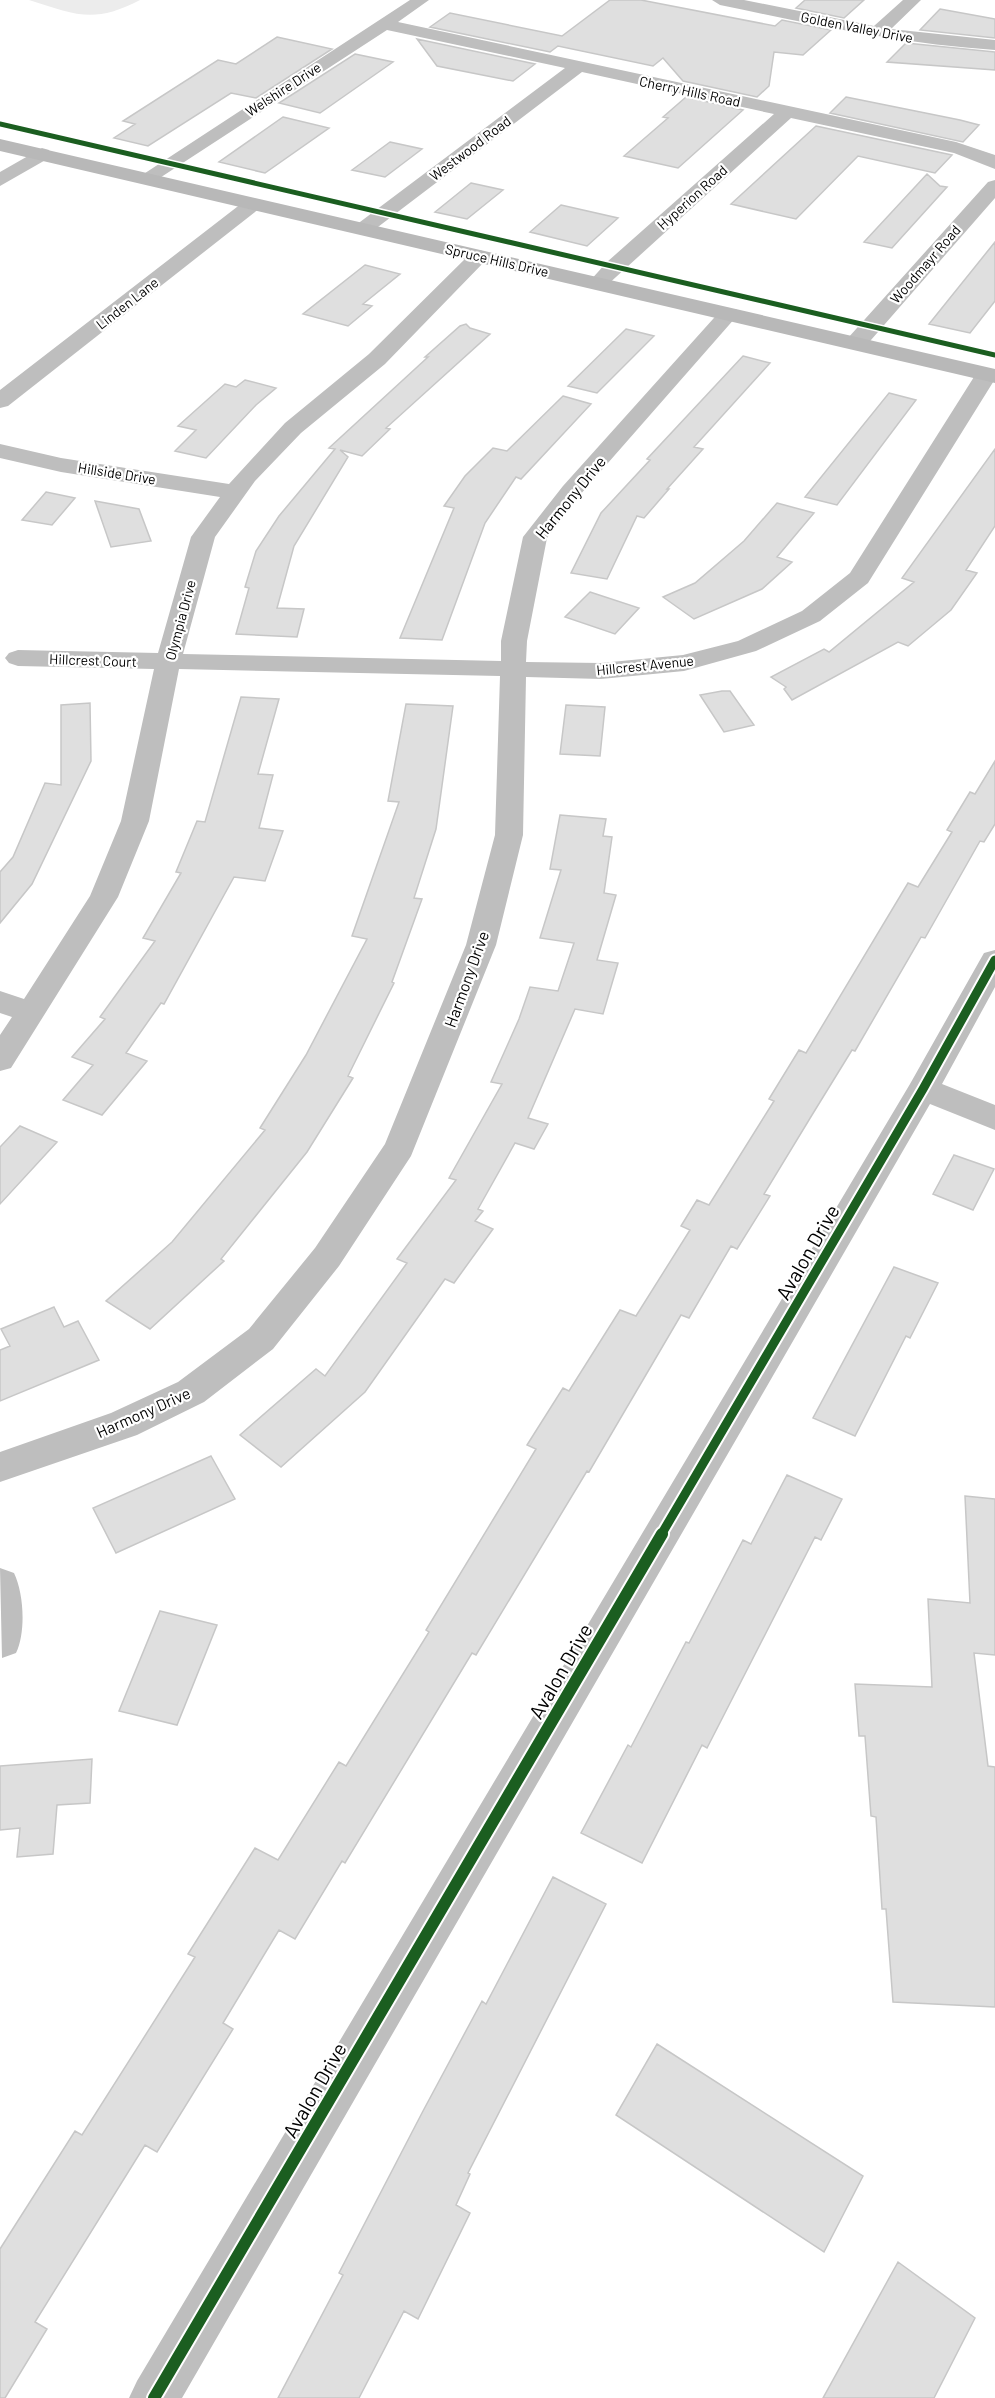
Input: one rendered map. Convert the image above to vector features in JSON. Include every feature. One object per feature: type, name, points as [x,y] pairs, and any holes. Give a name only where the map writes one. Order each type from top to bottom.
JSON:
[{"type":"main road","name":"Spruce Hills Drive","points":[[0,145],[991,375]]},
{"type":"street","name":"Welshire Drive","points":[[145,179],[420,0]]},
{"type":"street","name":"Golden Valley Drive","points":[[720,0],[949,43],[995,45]]},
{"type":"street","points":[[878,31],[913,0]]},
{"type":"street","name":"Cherry Hills Road","points":[[384,24],[956,148],[995,163]]},
{"type":"street","name":"Westwood Road","points":[[363,229],[578,67]]},
{"type":"street","name":"Hyperion Road","points":[[598,284],[614,266],[788,111]]},
{"type":"street","points":[[0,180],[42,154]]},
{"type":"street","name":"Woodmayr Road","points":[[856,343],[995,186]]},
{"type":"street","name":"Linden Lane","points":[[0,401],[253,204]]},
{"type":"street","name":"Olympia Drive","points":[[0,1060],[104,897],[135,821],[168,662],[203,537],[236,492],[293,428],[377,358],[479,256]]},
{"type":"street","name":"Harmony Drive","points":[[0,1467],[123,1424],[191,1392],[261,1339],[327,1257],[400,1148],[481,945],[509,835],[514,641],[535,537],[571,492],[729,313]]},
{"type":"street","name":"Hillcrest Avenue","points":[[168,662],[601,671],[684,663],[747,646],[811,616],[859,578],[991,375]]},
{"type":"street","name":"Hillside Drive","points":[[0,451],[60,465],[236,492]]},
{"type":"street","name":"Hillcrest Court","points":[[18,658],[168,662]]},
{"type":"street","name":"Avalon Drive","points":[[154,2398],[923,1089],[995,960]]},
{"type":"street","points":[[0,1000],[31,1013]]},
{"type":"street","points":[[923,1089],[995,1118]]},
{"type":"street","points":[[0,1585],[2,1641]]},
{"type":"shaded area","points":[[29,0],[140,0],[110,12],[85,15]]},
{"type":"building","points":[[610,0],[641,0],[775,26],[782,20],[831,30],[803,55],[774,52],[769,86],[757,97],[683,81],[663,58],[653,66],[558,46],[550,52],[430,27],[450,13],[562,36]]},
{"type":"building","points":[[805,0],[864,0],[844,18],[796,8]]},
{"type":"building","points":[[940,9],[995,19],[995,38],[920,30]]},
{"type":"building","points":[[277,37],[332,49],[256,98],[231,93],[148,146],[114,138],[135,124],[123,121],[218,60],[236,64]]},
{"type":"building","points":[[417,39],[535,64],[513,81],[437,66]]},
{"type":"building","points":[[906,43],[995,52],[995,70],[887,62]]},
{"type":"building","points":[[355,54],[393,62],[320,113],[279,103]]},
{"type":"building","points":[[686,97],[743,110],[678,168],[624,156],[668,118],[663,117]]},
{"type":"building","points":[[846,97],[979,125],[963,142],[830,113]]},
{"type":"building","points":[[283,117],[329,128],[265,173],[219,162]]},
{"type":"building","points":[[816,126],[952,155],[935,173],[858,156],[796,219],[731,204]]},
{"type":"building","points":[[390,142],[422,149],[385,177],[352,170]]},
{"type":"building","points":[[927,174],[940,186],[947,187],[892,248],[864,242]]},
{"type":"building","points":[[471,183],[503,190],[467,219],[435,212]]},
{"type":"building","points":[[561,205],[618,218],[587,246],[530,232]]},
{"type":"building","points":[[995,242],[995,301],[970,333],[929,324]]},
{"type":"building","points":[[365,265],[400,274],[363,304],[372,306],[348,326],[303,314]]},
{"type":"building","points":[[466,324],[470,328],[490,334],[386,428],[390,429],[362,456],[340,450],[348,457],[294,546],[277,608],[304,609],[297,637],[236,634],[249,588],[245,587],[256,551],[279,516],[335,449],[329,448],[428,357],[425,357],[460,326]]},
{"type":"building","points":[[626,329],[654,336],[597,393],[568,386]]},
{"type":"building","points":[[743,356],[770,363],[694,447],[703,449],[644,518],[637,516],[607,579],[571,573],[601,513],[650,460],[647,459]]},
{"type":"building","points":[[245,380],[276,388],[256,405],[206,458],[175,451],[196,430],[178,426],[225,384],[236,387]]},
{"type":"building","points":[[889,393],[916,400],[837,505],[805,497]]},
{"type":"building","points":[[563,396],[591,404],[521,479],[516,477],[485,523],[442,640],[400,638],[454,508],[444,506],[465,476],[493,448],[507,451]]},
{"type":"building","points":[[995,449],[995,526],[966,570],[977,573],[951,610],[908,646],[898,642],[792,700],[784,689],[786,687],[771,677],[824,649],[829,652],[914,582],[902,578]]},
{"type":"building","points":[[46,492],[75,498],[52,525],[22,520]]},
{"type":"building","points":[[95,501],[139,509],[151,541],[111,547]]},
{"type":"building","points":[[777,503],[814,513],[777,557],[792,562],[762,589],[694,619],[663,597],[695,583],[744,541]]},
{"type":"building","points":[[590,592],[639,608],[615,634],[565,617]]},
{"type":"building","points":[[730,691],[754,725],[724,732],[700,695]]},
{"type":"building","points":[[241,697],[279,699],[258,774],[273,775],[259,828],[283,831],[265,881],[234,877],[164,1004],[161,1003],[126,1053],[147,1061],[102,1115],[63,1100],[93,1065],[72,1057],[105,1019],[100,1017],[155,941],[143,938],[181,873],[176,872],[197,821],[205,822]]},
{"type":"building","points":[[90,703],[91,761],[32,884],[0,923],[0,872],[13,857],[45,783],[61,785],[61,705]]},
{"type":"building","points":[[406,704],[453,706],[436,829],[414,898],[422,899],[392,982],[394,983],[348,1076],[353,1078],[307,1152],[221,1259],[224,1261],[150,1329],[106,1301],[172,1242],[265,1130],[260,1128],[306,1055],[367,939],[352,936],[399,802],[388,801]]},
{"type":"building","points":[[566,705],[605,707],[600,756],[560,754]]},
{"type":"building","points":[[995,761],[995,824],[984,842],[980,841],[925,938],[921,937],[855,1051],[852,1050],[764,1194],[770,1196],[737,1249],[731,1246],[689,1318],[681,1315],[589,1472],[587,1471],[476,1655],[472,1653],[345,1863],[342,1861],[295,1939],[279,1930],[223,2023],[233,2029],[157,2152],[145,2145],[35,2322],[47,2329],[5,2398],[0,2398],[0,2249],[75,2131],[82,2135],[195,1957],[188,1954],[255,1848],[278,1860],[339,1762],[346,1766],[429,1632],[426,1630],[536,1449],[527,1445],[563,1388],[569,1391],[620,1310],[636,1316],[690,1230],[681,1226],[697,1200],[709,1205],[774,1101],[769,1099],[799,1050],[806,1053],[908,883],[918,887],[952,832],[947,830],[970,792],[975,794]]},
{"type":"building","points":[[560,815],[606,819],[603,836],[612,837],[604,893],[616,895],[597,960],[618,963],[603,1014],[575,1009],[528,1118],[548,1124],[534,1149],[515,1143],[478,1209],[483,1211],[475,1221],[493,1229],[454,1283],[445,1279],[365,1392],[281,1467],[240,1435],[316,1369],[325,1376],[407,1263],[397,1259],[456,1180],[449,1178],[502,1084],[491,1082],[519,1019],[530,987],[558,991],[574,943],[540,938],[561,870],[550,869]]},
{"type":"building","points":[[20,1126],[57,1142],[0,1204],[0,1147]]},
{"type":"building","points":[[954,1155],[994,1169],[973,1210],[933,1194]]},
{"type":"building","points":[[894,1267],[938,1283],[910,1338],[906,1336],[855,1436],[813,1418]]},
{"type":"building","points":[[54,1307],[64,1327],[78,1321],[99,1360],[0,1401],[0,1350],[10,1346],[1,1329]]},
{"type":"building","points":[[211,1456],[235,1499],[116,1553],[93,1508]]},
{"type":"building","points":[[787,1475],[842,1499],[821,1540],[815,1537],[707,1748],[702,1745],[642,1863],[581,1833],[628,1745],[631,1747],[686,1642],[689,1643],[743,1540],[751,1544]]},
{"type":"building","points":[[965,1496],[995,1499],[995,1655],[974,1653],[988,1766],[995,1767],[995,2007],[893,2002],[886,1909],[882,1909],[876,1817],[871,1816],[865,1736],[859,1736],[855,1684],[932,1687],[928,1599],[970,1603]]},
{"type":"building","points":[[160,1611],[217,1625],[177,1725],[119,1711]]},
{"type":"building","points":[[92,1759],[90,1803],[57,1805],[53,1854],[17,1857],[20,1828],[0,1830],[0,1766]]},
{"type":"building","points":[[553,1877],[606,1904],[468,2173],[470,2174],[456,2205],[470,2213],[418,2319],[404,2311],[359,2398],[278,2398],[343,2275],[339,2273],[423,2111],[482,2001],[486,2004]]},
{"type":"building","points":[[657,2044],[863,2176],[824,2252],[616,2115]]},
{"type":"building","points":[[898,2262],[975,2318],[934,2398],[823,2398]]},
{"type":"cycle path","points":[[0,124],[995,355]]},
{"type":"cycle path","points":[[154,2398],[923,1089],[995,960]]}]
